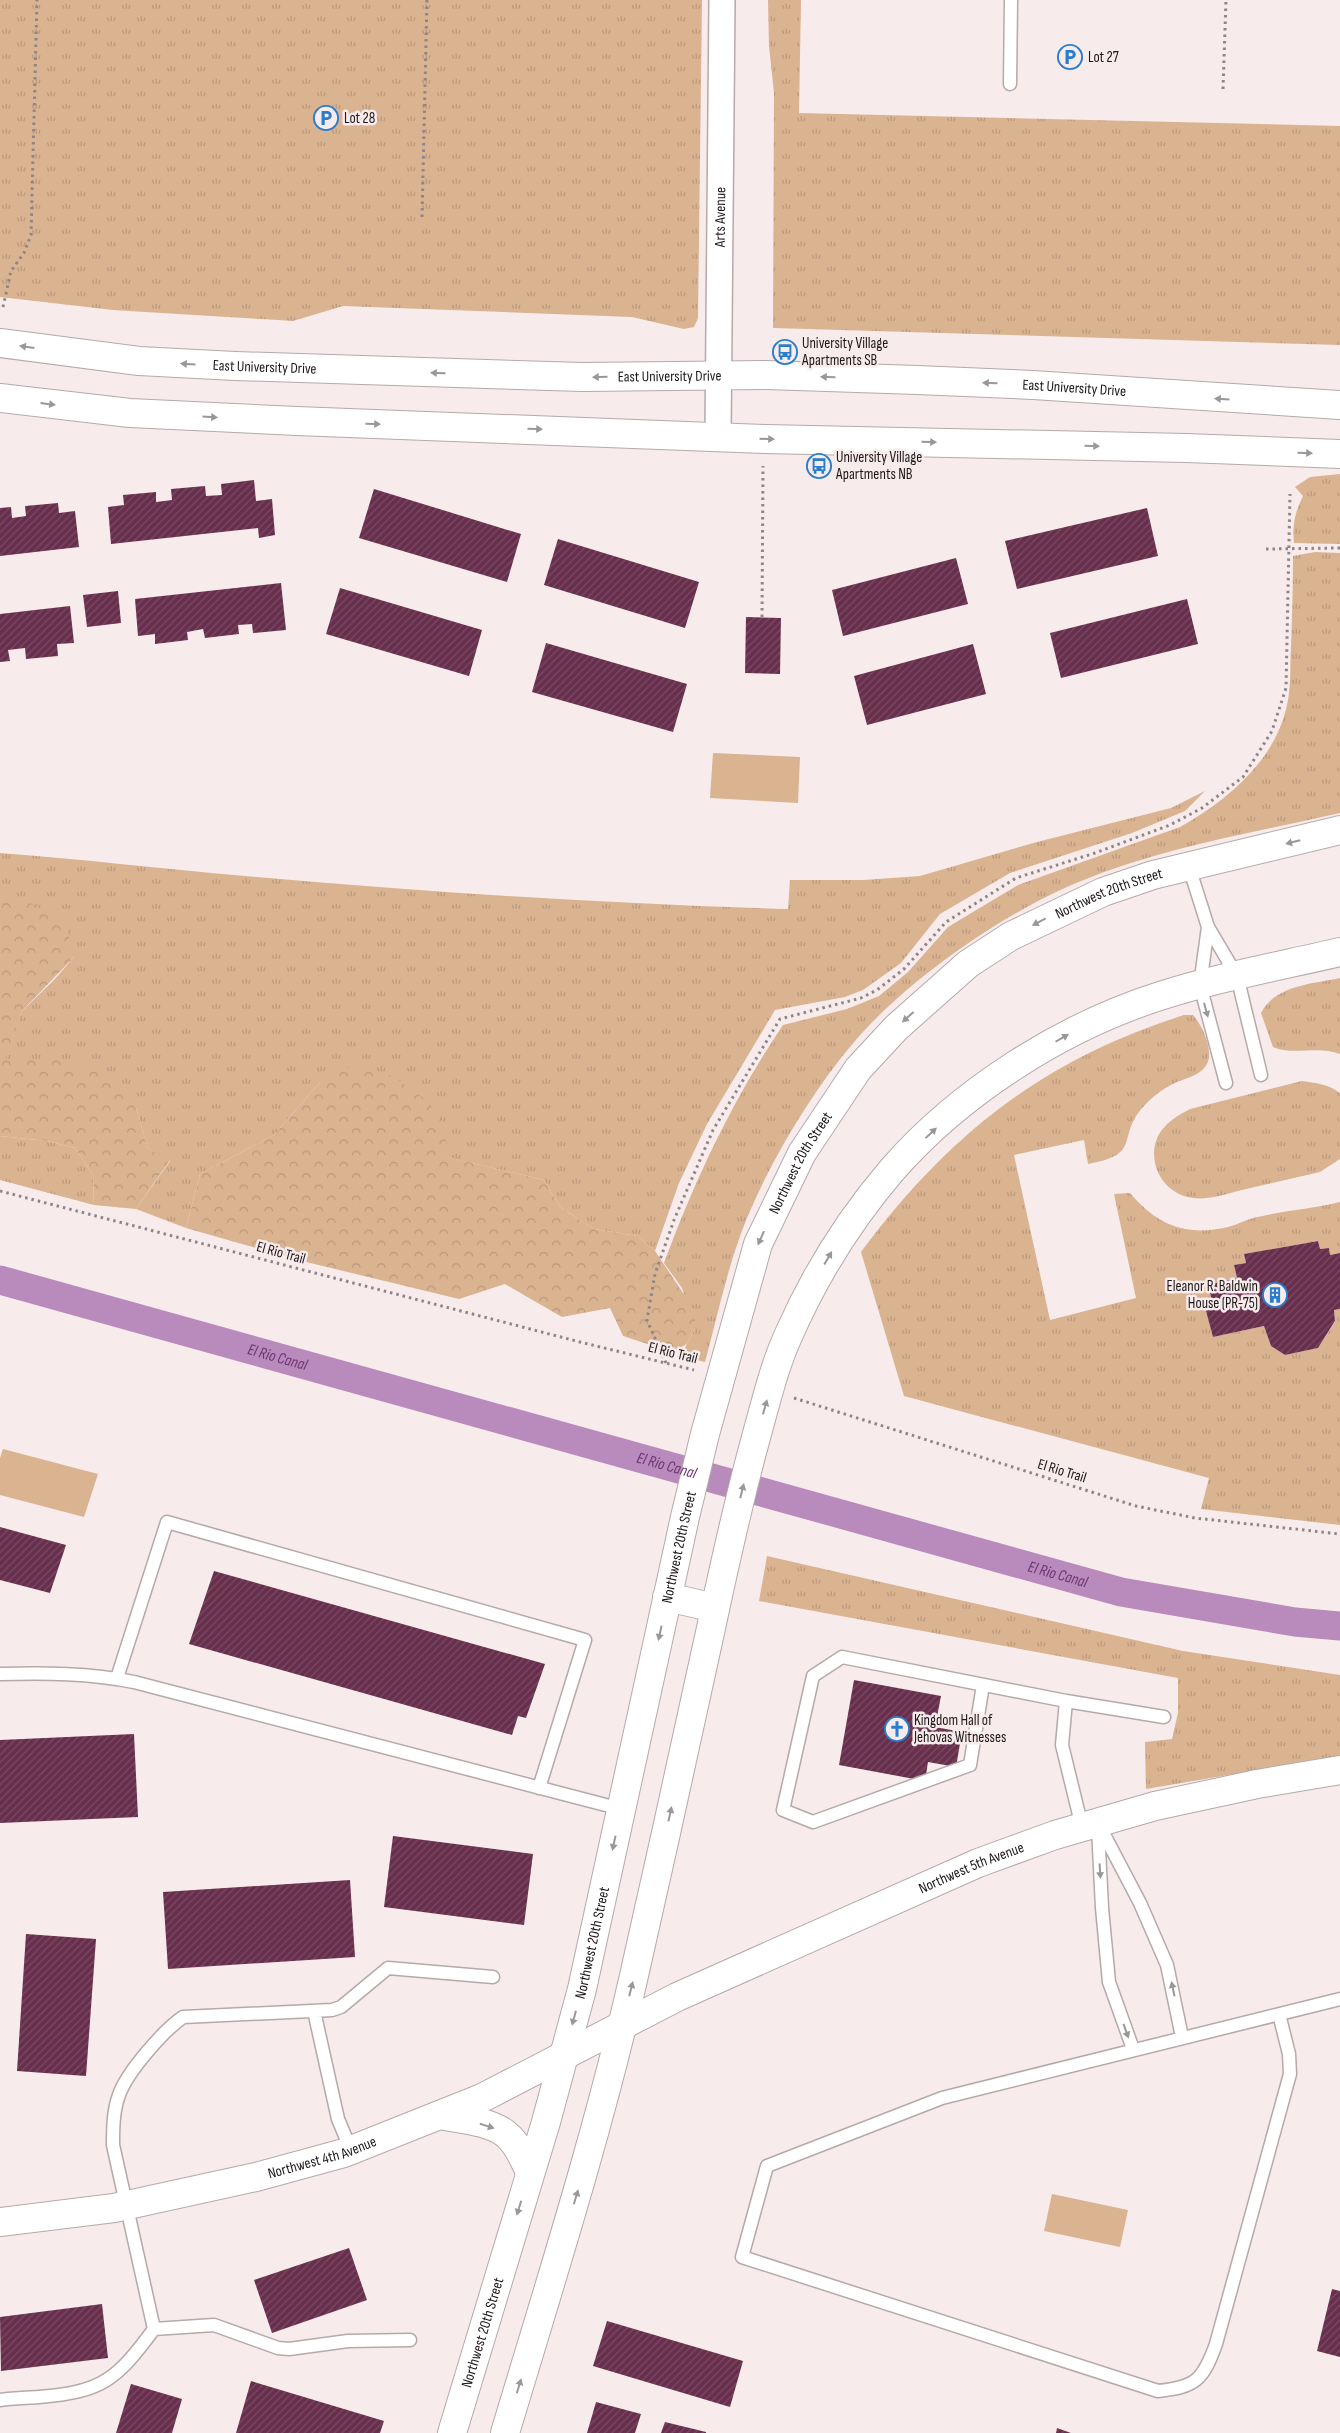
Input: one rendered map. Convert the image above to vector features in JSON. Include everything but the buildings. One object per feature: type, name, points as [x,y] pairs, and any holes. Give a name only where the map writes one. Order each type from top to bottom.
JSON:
[{"type":"street","name":"Arts Avenue","points":[[718,435],[722,0]]},
{"type":"street","name":"East University Drive","points":[[0,343],[139,361],[235,366],[582,377],[767,375],[1033,385],[1340,405]]},
{"type":"street","points":[[0,398],[130,413],[208,417],[718,435],[765,439],[1186,448],[1340,454]]},
{"type":"street","name":"Northwest 20th Street","points":[[452,2433],[564,2056],[582,1989],[667,1598],[705,1434],[758,1244],[802,1152],[858,1069],[896,1028],[968,964],[1011,936],[1103,892],[1153,875],[1340,830]]},
{"type":"street","points":[[505,2433],[591,2146],[622,2024],[733,1528],[752,1454],[770,1389],[787,1338],[808,1293],[834,1248],[861,1209],[894,1168],[930,1132],[973,1095],[1023,1060],[1069,1034],[1114,1013],[1161,995],[1340,952]]},
{"type":"street","points":[[667,1598],[715,1608]]},
{"type":"street","name":"Northwest 5th Avenue","points":[[622,2024],[677,1997],[978,1863],[1090,1825],[1155,1806],[1257,1784],[1340,1770]]},
{"type":"street","name":"Northwest 4th Avenue","points":[[0,2222],[127,2205],[256,2177],[350,2150],[482,2098],[622,2024]]},
{"type":"street","points":[[440,2114],[491,2127],[507,2134],[515,2143],[530,2172]]},
{"type":"lane","points":[[1010,84],[1011,0]]},
{"type":"lane","points":[[1189,867],[1208,928],[1237,976],[1261,1075]]},
{"type":"lane","points":[[1208,928],[1200,985],[1226,1083]]},
{"type":"lane","points":[[117,1678],[167,1522],[585,1640],[539,1788]]},
{"type":"lane","points":[[983,1685],[970,1765],[813,1822],[783,1810],[813,1676],[842,1657],[1066,1701],[1164,1717]]},
{"type":"lane","points":[[0,1674],[66,1673],[117,1678],[621,1810]]},
{"type":"lane","points":[[1066,1701],[1062,1745],[1090,1825],[1102,1908],[1109,1982],[1133,2049]]},
{"type":"lane","points":[[1090,1825],[1140,1903],[1168,1965],[1182,2037]]},
{"type":"lane","points":[[0,2400],[72,2394],[94,2387],[112,2378],[129,2363],[154,2329],[113,2146],[119,2094],[134,2070],[168,2028],[183,2018],[341,2008],[388,1968],[493,1977]]},
{"type":"lane","points":[[1278,2014],[1289,2054],[1290,2074],[1213,2352],[1208,2366],[1199,2379],[1181,2389],[1158,2391],[742,2257],[767,2166],[942,2098],[1133,2049],[1340,1999]]},
{"type":"lane","points":[[314,2011],[338,2119],[350,2150]]},
{"type":"lane","points":[[154,2329],[214,2325],[278,2348],[289,2349],[348,2340],[410,2340]]},
{"type":"path","points":[[3,307],[11,271],[24,253],[31,235],[37,0]]},
{"type":"path","points":[[422,217],[427,0]]},
{"type":"path","points":[[1224,89],[1226,0]]},
{"type":"path","points":[[762,617],[763,466]]},
{"type":"path","points":[[1266,549],[1340,548]]},
{"type":"path","name":"El Rio Trail","points":[[0,1191],[721,1377]]},
{"type":"path","name":"El Rio Trail","points":[[770,1389],[1136,1506],[1195,1518],[1340,1534]]},
{"type":"green space","name":"Lot 28","points":[[0,0],[702,0],[698,318],[694,327],[684,329],[632,317],[343,306],[293,321],[113,310],[0,297]]},
{"type":"green space","points":[[768,0],[801,0],[799,113],[1340,126],[1340,345],[773,328],[774,93],[769,46]]},
{"type":"green space","points":[[1340,474],[1340,544],[1294,543],[1293,530],[1295,519],[1303,496],[1295,487],[1310,477]]},
{"type":"green space","points":[[1315,552],[1340,553],[1340,813],[1176,850],[1112,869],[1081,881],[1023,909],[993,927],[964,946],[909,989],[862,1033],[845,1053],[797,1121],[758,1194],[740,1235],[705,1362],[681,1356],[695,1328],[682,1288],[664,1263],[716,1140],[748,1082],[783,1025],[847,1009],[879,996],[908,972],[948,927],[1018,885],[1180,827],[1199,816],[1235,789],[1265,755],[1276,736],[1284,715],[1290,682],[1293,556]]},
{"type":"green space","points":[[713,753],[800,757],[798,803],[710,798]]},
{"type":"green space","points":[[1205,791],[1185,811],[1132,833],[1010,873],[940,914],[901,963],[863,990],[845,997],[775,1010],[707,1124],[679,1183],[655,1251],[638,1236],[594,1229],[560,1207],[544,1180],[446,1157],[446,1126],[320,1082],[274,1135],[200,1174],[186,1228],[136,1209],[170,1161],[148,1148],[136,1108],[61,1060],[5,1060],[22,1011],[54,980],[74,957],[28,902],[0,902],[0,853],[245,876],[448,892],[584,901],[788,909],[790,880],[863,880],[920,876],[1037,842],[1171,808]]},
{"type":"green space","points":[[0,902],[28,902],[65,921],[74,957],[22,1011],[6,1059],[61,1060],[104,1073],[136,1108],[148,1148],[170,1160],[136,1209],[94,1205],[93,1175],[75,1148],[47,1141],[0,1136]]},
{"type":"green space","points":[[1340,978],[1340,1054],[1323,1050],[1289,1051],[1273,1047],[1261,1013],[1267,1004],[1285,991],[1296,987]]},
{"type":"green space","points":[[1184,1015],[1193,1015],[1203,1031],[1209,1052],[1207,1064],[1200,1072],[1167,1087],[1147,1103],[1136,1117],[1123,1149],[1116,1155],[1088,1164],[1084,1140],[1014,1155],[1050,1320],[1136,1298],[1114,1194],[1130,1193],[1151,1213],[1173,1226],[1199,1230],[1213,1230],[1250,1219],[1340,1202],[1340,1253],[1330,1255],[1329,1248],[1320,1249],[1318,1241],[1244,1254],[1246,1263],[1234,1265],[1237,1278],[1208,1285],[1213,1305],[1206,1308],[1213,1337],[1264,1326],[1271,1346],[1285,1355],[1318,1348],[1335,1322],[1334,1310],[1340,1309],[1340,1525],[1201,1509],[1209,1478],[904,1396],[861,1252],[894,1210],[929,1172],[965,1137],[1003,1106],[1043,1079],[1086,1054],[1133,1033]]},
{"type":"green space","points":[[354,1065],[393,1076],[425,1099],[446,1126],[447,1157],[544,1180],[560,1207],[594,1229],[638,1236],[655,1251],[695,1311],[695,1328],[687,1344],[672,1352],[623,1336],[610,1308],[562,1317],[505,1284],[459,1299],[298,1260],[186,1228],[200,1174],[274,1135],[320,1082]]},
{"type":"green space","points":[[1302,1081],[1317,1083],[1340,1093],[1340,1159],[1320,1172],[1205,1198],[1193,1198],[1177,1193],[1160,1177],[1155,1161],[1155,1145],[1165,1126],[1176,1117],[1190,1109]]},
{"type":"green space","points":[[0,1136],[47,1141],[75,1148],[93,1175],[94,1205],[0,1180]]},
{"type":"green space","points":[[3,1449],[98,1474],[84,1517],[0,1495],[0,1458]]},
{"type":"green space","points":[[767,1556],[1183,1651],[1340,1675],[1340,1756],[1146,1789],[1145,1742],[1172,1739],[1178,1713],[1178,1678],[759,1601]]},
{"type":"green space","points":[[1052,2194],[1128,2210],[1120,2247],[1044,2231]]},
{"type":"waterway","name":"El Rio Canal","points":[[0,1280],[1121,1592],[1295,1622],[1340,1626]]},
{"type":"place","name":"Lot 27","points":[[1070,57]]},
{"type":"place","name":"Lot 28","points":[[326,118]]},
{"type":"place","name":"University Village Apartments SB","points":[[785,352]]},
{"type":"place","name":"University Village Apartments NB","points":[[819,466]]},
{"type":"place","name":"Eleanor R. Baldwin House (PR-75)","points":[[1275,1295]]},
{"type":"place","name":"Kingdom Hall of Jehovas Witnesses","points":[[897,1729]]}]
